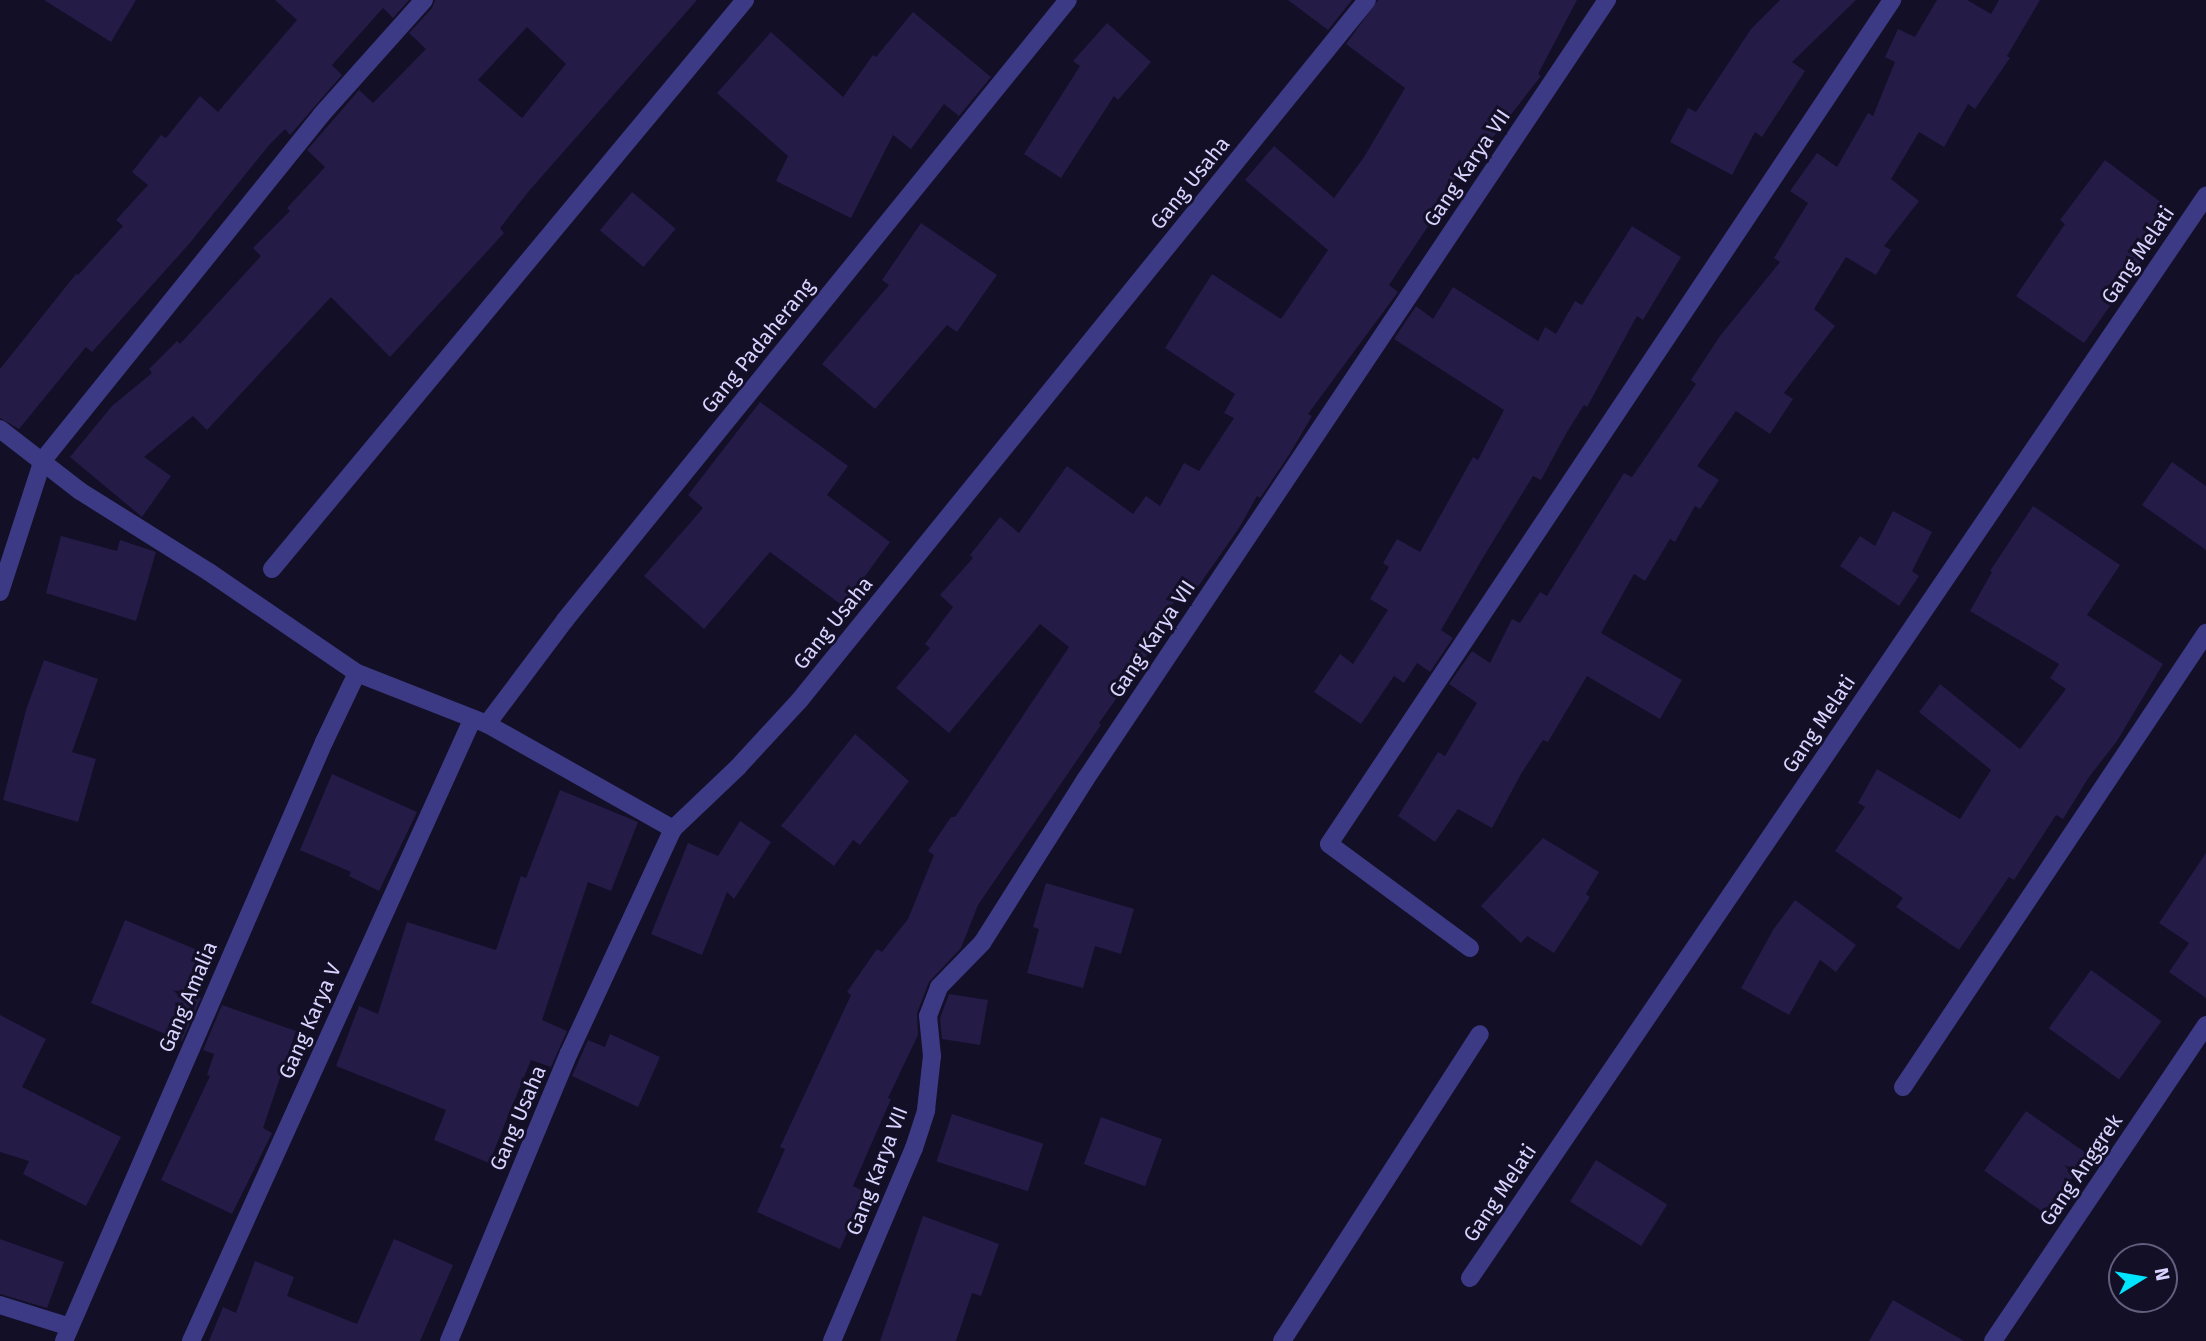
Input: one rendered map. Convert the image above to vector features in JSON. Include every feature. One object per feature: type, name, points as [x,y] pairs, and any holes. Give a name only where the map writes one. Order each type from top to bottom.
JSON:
[{"type":"street","points":[[0,592],[43,460],[322,114],[424,0]]},
{"type":"street","points":[[272,569],[745,0]]},
{"type":"street","name":"Gang Padaherang","points":[[480,722],[1068,0]]},
{"type":"street","name":"Gang Usaha","points":[[449,1341],[569,1053],[673,829],[738,767],[799,701],[1367,0]]},
{"type":"street","name":"Gang Karya VII","points":[[832,1341],[914,1148],[926,1110],[932,1056],[928,1016],[939,988],[982,943],[1085,780],[1607,0]]},
{"type":"street","points":[[1470,948],[1329,844],[1892,0]]},
{"type":"street","name":"Gang Melati","points":[[1470,1278],[2206,196]]},
{"type":"street","points":[[0,429],[80,491],[209,572],[357,673],[480,722],[673,829]]},
{"type":"street","points":[[1903,1087],[2206,633]]},
{"type":"street","name":"Gang Amalia","points":[[67,1334],[318,755],[357,673]]},
{"type":"street","name":"Gang Karya V","points":[[191,1341],[480,722]]},
{"type":"street","name":"Gang Anggrek","points":[[1993,1341],[2206,1025]]},
{"type":"street","points":[[1282,1341],[1480,1034]]},
{"type":"street","points":[[0,1305],[67,1334]]},
{"type":"building","points":[[44,0],[136,0],[111,42]]},
{"type":"building","points":[[275,0],[409,0],[393,18],[383,8],[332,65],[342,75],[290,135],[285,129],[270,144],[189,244],[92,352],[86,347],[19,429],[0,418],[0,369],[76,274],[78,275],[123,226],[116,220],[148,185],[132,172],[161,135],[166,138],[200,96],[218,112],[297,20]]},
{"type":"building","points":[[435,0],[697,0],[529,191],[500,228],[504,233],[390,357],[331,297],[207,430],[193,416],[144,457],[171,476],[142,517],[70,457],[112,406],[152,373],[149,369],[177,341],[180,344],[261,256],[253,248],[290,211],[287,208],[325,167],[307,150],[359,90],[373,103],[426,49],[409,33],[432,8]],"holes":[[[527,27],[566,64],[522,118],[478,80]]]},
{"type":"building","points":[[1288,0],[1352,0],[1328,30]]},
{"type":"building","points":[[1378,0],[1577,0],[1538,74],[1541,76],[1488,144],[1484,141],[1442,197],[1427,228],[1389,285],[1398,292],[1308,414],[1312,416],[1289,455],[1260,498],[1257,496],[1239,528],[1195,591],[1186,585],[1154,632],[1160,637],[1099,723],[1101,725],[978,905],[961,948],[929,982],[917,1013],[918,1035],[888,1098],[891,1099],[853,1186],[865,1192],[840,1249],[757,1212],[785,1149],[780,1147],[851,995],[847,992],[877,949],[882,952],[908,919],[934,855],[928,851],[951,817],[955,817],[1069,647],[1040,624],[949,733],[896,688],[930,648],[925,644],[953,607],[940,595],[973,558],[970,555],[1000,517],[1019,533],[1067,466],[1133,514],[1146,496],[1160,506],[1184,463],[1199,471],[1234,418],[1224,413],[1235,394],[1165,348],[1212,274],[1281,319],[1328,250],[1245,180],[1274,146],[1334,198],[1364,157],[1405,88],[1346,44]]},
{"type":"building","points":[[1780,0],[1856,0],[1792,62],[1805,71],[1762,137],[1755,132],[1732,175],[1670,142],[1688,108],[1696,112],[1751,29]]},
{"type":"building","points":[[1937,0],[1967,0],[1991,14],[1999,0],[2040,0],[2007,56],[2010,58],[1975,109],[1968,104],[1944,147],[1919,132],[1891,179],[1919,201],[1884,246],[1891,250],[1876,275],[1846,257],[1814,309],[1835,326],[1784,393],[1793,399],[1770,434],[1736,411],[1697,466],[1719,480],[1700,509],[1695,506],[1675,542],[1670,539],[1645,581],[1634,574],[1601,633],[1682,680],[1660,719],[1587,676],[1548,742],[1543,740],[1521,774],[1492,828],[1458,809],[1435,842],[1398,816],[1438,752],[1445,756],[1477,703],[1449,684],[1472,651],[1490,663],[1512,619],[1520,623],[1540,592],[1547,596],[1624,473],[1632,477],[1696,384],[1691,380],[1720,336],[1780,262],[1774,258],[1808,203],[1790,191],[1817,153],[1837,167],[1868,113],[1873,116],[1895,62],[1885,57],[1898,29],[1915,37]]},
{"type":"building","points":[[913,12],[991,77],[959,116],[944,104],[911,149],[893,135],[851,218],[776,181],[788,156],[717,93],[771,32],[843,97],[873,55],[876,57]]},
{"type":"building","points":[[1107,23],[1151,62],[1118,100],[1114,96],[1061,178],[1024,154],[1080,66],[1073,61]]},
{"type":"building","points":[[2105,160],[2175,213],[2084,343],[2016,296],[2065,224],[2060,220]]},
{"type":"building","points":[[632,192],[676,229],[644,267],[600,230]]},
{"type":"building","points":[[921,223],[997,275],[957,332],[947,325],[875,409],[822,364],[889,285],[882,280]]},
{"type":"building","points":[[1632,226],[1681,257],[1643,320],[1637,316],[1587,407],[1584,405],[1541,480],[1533,476],[1484,556],[1441,630],[1453,638],[1430,672],[1417,663],[1404,683],[1394,676],[1361,724],[1314,692],[1340,654],[1353,664],[1388,610],[1370,599],[1389,567],[1383,563],[1397,539],[1420,552],[1473,457],[1478,460],[1504,410],[1394,339],[1416,306],[1433,319],[1453,287],[1538,341],[1545,327],[1556,334],[1575,301],[1582,305]]},
{"type":"building","points":[[760,402],[848,466],[827,495],[890,542],[843,606],[770,552],[704,629],[644,576],[703,508],[688,495]]},
{"type":"building","points":[[2172,462],[2206,486],[2206,550],[2142,505]]},
{"type":"building","points":[[2033,506],[2120,565],[2087,615],[2163,664],[2117,741],[2089,777],[2063,819],[2056,815],[2014,880],[2009,877],[1959,950],[1896,907],[1903,898],[1835,851],[1865,807],[1858,803],[1877,769],[1960,819],[1991,770],[1919,712],[1940,684],[2020,749],[2066,689],[2050,678],[2059,664],[1970,611],[1992,572],[1990,571]]},
{"type":"building","points":[[1893,511],[1932,532],[1912,571],[1919,576],[1899,606],[1840,566],[1860,536],[1875,546]]},
{"type":"building","points":[[61,536],[117,551],[120,540],[156,552],[136,621],[46,593]]},
{"type":"building","points":[[44,660],[98,679],[72,752],[96,759],[78,822],[3,800],[26,710]]},
{"type":"building","points":[[855,734],[909,781],[860,845],[853,840],[834,866],[781,826]]},
{"type":"building","points":[[332,774],[417,812],[379,891],[349,876],[351,872],[300,850]]},
{"type":"building","points":[[560,790],[638,822],[611,891],[588,882],[542,1020],[567,1031],[551,1067],[531,1060],[489,1163],[434,1140],[446,1110],[336,1066],[359,1006],[378,1014],[407,922],[496,950],[521,876],[526,878]]},
{"type":"building","points":[[740,821],[771,842],[734,899],[727,892],[702,955],[651,934],[688,843],[718,856]]},
{"type":"building","points":[[1543,838],[1599,872],[1586,894],[1590,897],[1554,953],[1527,936],[1521,943],[1481,906]]},
{"type":"building","points":[[2206,853],[2206,998],[2169,972],[2189,943],[2159,923]]},
{"type":"building","points":[[1046,883],[1134,909],[1121,954],[1095,946],[1083,988],[1027,973],[1039,929],[1033,927]]},
{"type":"building","points":[[1795,900],[1856,945],[1836,972],[1820,960],[1789,1015],[1741,988],[1773,930]]},
{"type":"building","points":[[125,920],[212,956],[195,996],[201,998],[182,1041],[91,1003]]},
{"type":"building","points":[[2091,970],[2161,1021],[2119,1079],[2049,1028]]},
{"type":"building","points":[[949,994],[988,1000],[980,1045],[942,1039],[940,1018]]},
{"type":"building","points":[[222,1005],[296,1031],[263,1128],[272,1133],[232,1214],[161,1180],[210,1076],[207,1075],[214,1054],[203,1050]]},
{"type":"building","points":[[0,1015],[46,1039],[22,1087],[121,1137],[86,1206],[23,1174],[29,1161],[0,1152]]},
{"type":"building","points":[[610,1034],[660,1057],[638,1107],[572,1076],[588,1040],[605,1047]]},
{"type":"building","points":[[2026,1111],[2088,1155],[2046,1214],[1984,1171]]},
{"type":"building","points":[[952,1114],[1043,1144],[1028,1191],[937,1162]]},
{"type":"building","points":[[1101,1117],[1162,1139],[1145,1186],[1084,1164]]},
{"type":"building","points":[[1596,1160],[1667,1205],[1641,1246],[1570,1202]]},
{"type":"building","points":[[923,1216],[999,1244],[981,1296],[972,1293],[956,1341],[880,1341]]},
{"type":"building","points":[[0,1239],[64,1262],[47,1308],[0,1294]]},
{"type":"building","points":[[394,1239],[453,1265],[420,1341],[209,1341],[223,1307],[236,1313],[255,1261],[294,1277],[287,1296],[357,1324]]},
{"type":"building","points":[[1893,1300],[1964,1341],[1869,1341]]}]
